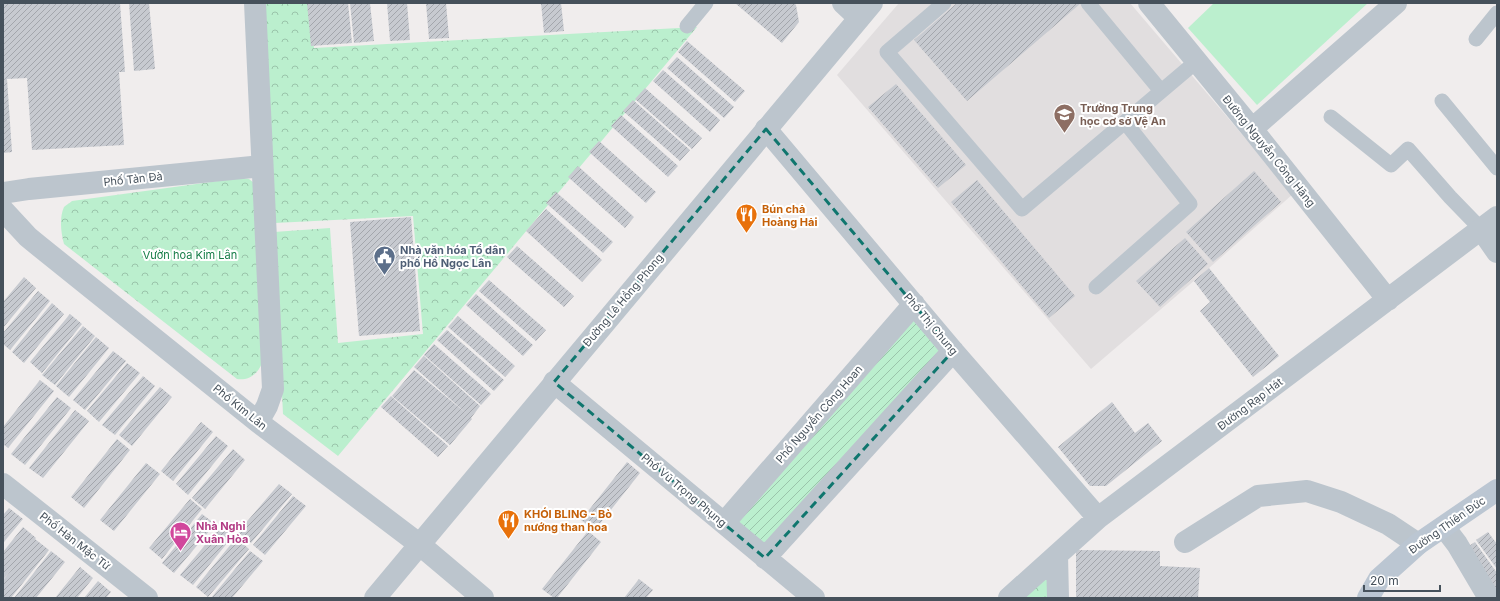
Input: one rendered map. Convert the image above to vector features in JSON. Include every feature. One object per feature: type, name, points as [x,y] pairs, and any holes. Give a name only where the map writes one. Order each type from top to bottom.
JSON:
[{"type":"main road","name":"Đường Thiên Đức","points":[[1368,598],[1379,579],[1418,544],[1497,490]]},
{"type":"street","points":[[256,3],[273,389],[267,406],[258,422]]},
{"type":"street","points":[[843,3],[865,10]]},
{"type":"street","name":"Đường Nguyễn Công Hãng","points":[[1149,3],[1252,129],[1388,300]]},
{"type":"street","points":[[1252,129],[1396,3]]},
{"type":"street","name":"Đường Lê Hồng Phong","points":[[375,598],[865,10]]},
{"type":"street","name":"Phố Thị Chung","points":[[766,129],[953,351],[1098,518]]},
{"type":"street","name":"Phố Tản Đà","points":[[3,193],[29,189],[262,166]]},
{"type":"street","name":"Phố Kim Lân","points":[[3,210],[28,237],[258,422],[419,544],[483,598]]},
{"type":"street","points":[[1489,223],[1497,252]]},
{"type":"street","name":"Đường Rạp Hát","points":[[1008,598],[1098,518],[1489,223]]},
{"type":"street","name":"Phố Nguyễn Công Hoan","points":[[724,524],[914,304]]},
{"type":"street","points":[[765,558],[953,351]]},
{"type":"street","name":"Phố Vũ Trọng Phụng","points":[[554,382],[814,598]]},
{"type":"street","name":"Phố Hàn Mặc Tử","points":[[3,484],[147,598]]},
{"type":"street","points":[[1184,542],[1258,496],[1308,491],[1341,502],[1381,521],[1418,544]]},
{"type":"street","points":[[1444,527],[1457,544],[1489,598]]},
{"type":"street","points":[[1057,555],[1058,598]]},
{"type":"lane","points":[[687,26],[706,3]]},
{"type":"lane","points":[[944,3],[888,52],[1022,209],[1197,61]]},
{"type":"lane","points":[[1088,3],[1162,91]]},
{"type":"lane","points":[[1476,39],[1497,13]]},
{"type":"lane","points":[[1442,101],[1497,168]]},
{"type":"lane","points":[[1331,117],[1391,165],[1408,149],[1450,197],[1489,223]]},
{"type":"lane","points":[[1096,287],[1190,204],[1125,122]]},
{"type":"highlighted area","points":[[766,129],[953,351],[765,558],[554,382]]},
{"type":"shaded area","name":"Trường Trung học cơ sở Vệ An","points":[[899,3],[1130,3],[1293,194],[1091,369],[837,75]]},
{"type":"green space","points":[[262,3],[309,3],[314,48],[697,27],[338,456],[283,414],[274,232],[330,228],[338,343],[423,334],[413,216],[275,223]]},
{"type":"green space","points":[[1214,3],[1368,3],[1257,105],[1188,28]]},
{"type":"green space","name":"Vườn hoa Kim Lân","points":[[240,178],[249,179],[254,183],[262,363],[252,376],[245,379],[237,379],[64,244],[61,226],[62,211],[64,207],[72,201]]},
{"type":"green space","points":[[913,315],[945,352],[764,544],[736,523]]},
{"type":"green space","points":[[1050,572],[1050,598],[1024,598]]},
{"type":"building","points":[[120,3],[125,72],[119,72],[124,145],[32,150],[27,78],[7,79],[12,152],[3,153],[3,4]]},
{"type":"building","points":[[129,3],[149,3],[155,69],[134,71]]},
{"type":"building","points":[[307,3],[348,3],[352,43],[311,46]]},
{"type":"building","points":[[350,3],[370,3],[374,41],[354,43]]},
{"type":"building","points":[[387,3],[407,3],[410,40],[390,41]]},
{"type":"building","points":[[426,3],[446,3],[449,38],[429,39]]},
{"type":"building","points":[[541,3],[561,3],[564,31],[544,33]]},
{"type":"building","points":[[735,3],[794,3],[796,5],[799,22],[782,43]]},
{"type":"building","points":[[957,3],[1081,3],[967,101],[914,40]]},
{"type":"building","points":[[687,41],[745,91],[735,102],[678,52]]},
{"type":"building","points":[[677,57],[734,107],[724,118],[667,68]]},
{"type":"building","points":[[663,70],[720,120],[710,132],[653,81]]},
{"type":"building","points":[[896,84],[966,165],[938,188],[868,107]]},
{"type":"building","points":[[645,88],[702,138],[692,149],[635,99]]},
{"type":"building","points":[[633,100],[690,150],[680,161],[623,111]]},
{"type":"building","points":[[621,115],[678,166],[668,177],[611,126]]},
{"type":"building","points":[[599,141],[656,192],[646,203],[589,152]]},
{"type":"building","points":[[578,166],[634,217],[625,228],[568,177]]},
{"type":"building","points":[[1254,171],[1281,202],[1213,262],[1186,232]]},
{"type":"building","points":[[977,180],[1075,296],[1049,318],[951,202]]},
{"type":"building","points":[[556,192],[613,242],[603,253],[546,203]]},
{"type":"building","points":[[546,209],[602,260],[582,282],[526,231]]},
{"type":"building","name":"Nhà văn hóa Tổ dân phố Hồ Ngọc Lân","points":[[411,217],[420,331],[359,336],[350,222]]},
{"type":"building","points":[[1185,238],[1208,264],[1160,307],[1136,281]]},
{"type":"building","points":[[517,246],[574,296],[564,307],[507,257]]},
{"type":"building","points":[[1209,268],[1279,356],[1253,377],[1200,311],[1210,302],[1194,281]]},
{"type":"building","points":[[24,277],[36,288],[3,328],[3,302]]},
{"type":"building","points":[[489,280],[546,330],[536,341],[479,291]]},
{"type":"building","points":[[38,291],[50,301],[10,350],[3,344],[3,333]]},
{"type":"building","points":[[476,294],[533,345],[523,356],[466,305]]},
{"type":"building","points":[[52,303],[64,314],[24,363],[12,352]]},
{"type":"building","points":[[70,314],[82,324],[42,373],[30,362]]},
{"type":"building","points":[[458,316],[515,366],[505,377],[448,327]]},
{"type":"building","points":[[83,326],[95,336],[55,385],[42,375]]},
{"type":"building","points":[[447,330],[504,380],[494,391],[437,340]]},
{"type":"building","points":[[96,337],[109,348],[69,397],[56,386]]},
{"type":"building","points":[[434,344],[491,394],[481,405],[424,355]]},
{"type":"building","points":[[113,351],[126,361],[85,410],[73,400]]},
{"type":"building","points":[[424,356],[480,406],[471,418],[472,419],[450,445],[392,396],[414,370],[467,414],[414,367]]},
{"type":"building","points":[[127,363],[140,373],[99,422],[87,411]]},
{"type":"building","points":[[143,376],[155,386],[115,435],[102,425]]},
{"type":"building","points":[[40,380],[54,391],[8,448],[3,444],[3,427]]},
{"type":"building","points":[[160,387],[172,397],[132,446],[119,435]]},
{"type":"building","points":[[391,396],[448,446],[438,457],[381,407]]},
{"type":"building","points":[[57,397],[71,408],[25,465],[11,454]]},
{"type":"building","points":[[1112,402],[1135,433],[1148,423],[1162,441],[1106,486],[1090,486],[1058,447]]},
{"type":"building","points":[[75,410],[89,421],[43,478],[29,468]]},
{"type":"building","points":[[201,422],[213,432],[173,481],[161,471]]},
{"type":"building","points":[[216,436],[228,446],[188,495],[176,484]]},
{"type":"building","points":[[117,439],[130,450],[84,508],[71,497]]},
{"type":"building","points":[[233,449],[245,460],[205,509],[192,498]]},
{"type":"building","points":[[627,462],[640,473],[595,530],[581,520]]},
{"type":"building","points":[[146,463],[160,474],[114,531],[100,520]]},
{"type":"building","points":[[279,484],[292,494],[251,543],[238,532]]},
{"type":"building","points":[[293,496],[306,506],[265,555],[253,545]]},
{"type":"building","points":[[190,499],[202,509],[162,559],[149,548]]},
{"type":"building","points":[[9,508],[23,519],[3,543],[3,515]]},
{"type":"building","points":[[202,514],[215,524],[174,573],[162,563]]},
{"type":"building","points":[[221,526],[233,536],[193,585],[180,575]]},
{"type":"building","points":[[23,527],[49,550],[11,598],[3,598],[3,580],[14,567],[3,579],[3,552]]},
{"type":"building","points":[[588,531],[601,542],[557,598],[554,598],[542,589]]},
{"type":"building","points":[[1488,532],[1497,544],[1497,569],[1476,540]]},
{"type":"building","points":[[236,538],[249,549],[208,597],[196,587]]},
{"type":"building","points":[[1475,542],[1497,573],[1497,598],[1463,550]]},
{"type":"building","points":[[1076,550],[1160,551],[1160,566],[1200,568],[1198,598],[1076,598]]},
{"type":"building","points":[[51,551],[65,562],[36,598],[14,598]]},
{"type":"building","points":[[250,551],[263,561],[232,598],[211,598]]},
{"type":"building","points":[[80,567],[93,578],[77,598],[55,598]]},
{"type":"building","points":[[639,579],[653,590],[646,598],[624,598]]},
{"type":"building","points":[[98,581],[111,592],[106,598],[84,598]]},
{"type":"place","name":"Trường Trung học cơ sở Vệ An","points":[[1065,134]]},
{"type":"place","name":"Bún chả Hoàng Hải","points":[[747,234]]},
{"type":"place","name":"Nhà văn hóa Tổ dân phố Hồ Ngọc Lân","points":[[385,276]]},
{"type":"place","name":"KHÓI BLING - Bò nướng than hoa","points":[[509,540]]},
{"type":"place","name":"Nhà Nghỉ Xuân Hòa","points":[[181,552]]}]
